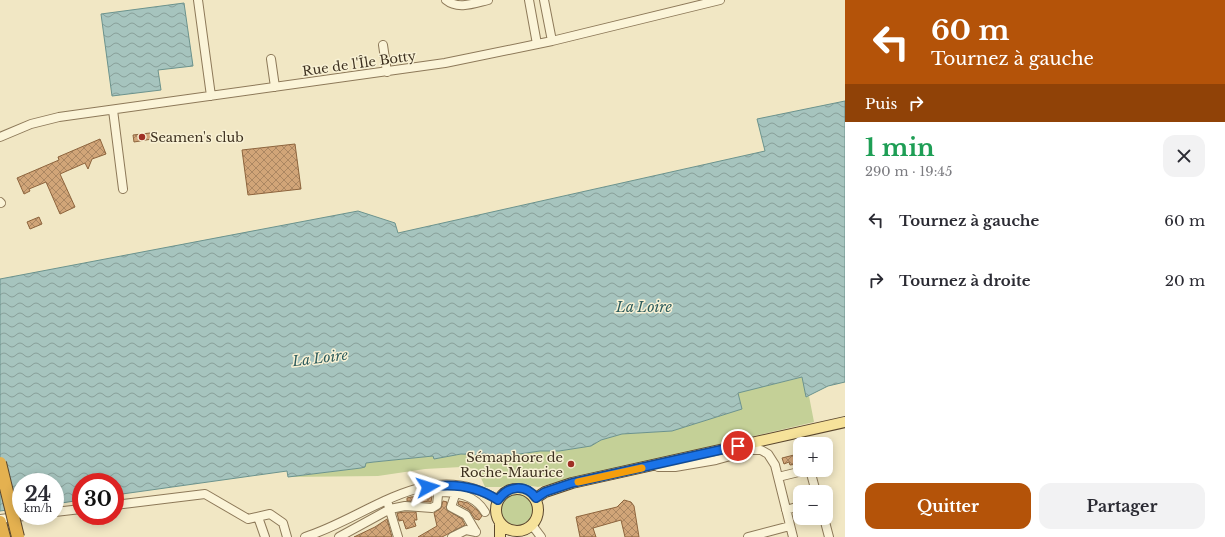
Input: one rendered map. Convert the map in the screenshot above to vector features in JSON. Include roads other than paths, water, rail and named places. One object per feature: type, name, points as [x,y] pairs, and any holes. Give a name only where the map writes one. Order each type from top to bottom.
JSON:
[{"type":"highway","points":[[0,463],[18,537]]},
{"type":"highway","points":[[0,521],[4,537]]},
{"type":"main road","points":[[536,498],[545,492],[572,483],[845,422]]},
{"type":"main road","points":[[500,523],[515,534],[532,526],[538,513],[536,498],[530,492],[519,488],[507,491],[498,500],[496,512],[500,523],[500,537]]},
{"type":"street","points":[[198,0],[211,96]]},
{"type":"street","points":[[446,0],[458,6],[488,0]]},
{"type":"street","points":[[529,0],[537,44]]},
{"type":"street","points":[[544,0],[552,41]]},
{"type":"street","name":"Rue de l'Île Botty","points":[[0,137],[40,121],[445,63],[552,41],[720,0]]},
{"type":"street","points":[[383,45],[387,72]]},
{"type":"street","points":[[271,59],[275,87]]},
{"type":"street","points":[[112,110],[123,189]]},
{"type":"street","points":[[769,439],[793,537]]},
{"type":"street","points":[[647,467],[675,467],[716,460],[752,450],[761,450],[768,454],[775,467]]},
{"type":"street","points":[[778,477],[793,473]]},
{"type":"street","points":[[305,537],[334,526],[402,493],[470,487],[498,500]]},
{"type":"street","points":[[439,489],[456,492],[478,503],[485,512]]},
{"type":"street","points":[[334,526],[338,537],[390,509],[405,506],[432,508],[437,505],[439,489]]},
{"type":"street","points":[[452,537],[466,530],[476,532],[466,515],[451,507],[456,492]]},
{"type":"street","points":[[124,504],[205,494],[248,519],[270,514],[283,523],[287,537]]},
{"type":"street","points":[[387,499],[398,537]]},
{"type":"street","points":[[786,510],[793,508]]},
{"type":"street","points":[[258,517],[265,537]]},
{"type":"street","points":[[0,521],[12,518]]},
{"type":"street","points":[[826,525],[829,537]]},
{"type":"street","points":[[532,526],[541,537]]},
{"type":"street","points":[[748,537],[790,526]]},
{"type":"water","points":[[184,3],[193,66],[158,70],[161,90],[112,96],[101,14]]},
{"type":"water","name":"La Loire","points":[[845,101],[845,382],[828,386],[806,397],[802,377],[738,393],[742,409],[672,431],[622,434],[601,440],[591,446],[559,451],[540,451],[505,456],[461,454],[434,459],[433,456],[366,463],[365,467],[361,468],[288,477],[287,471],[124,494],[124,473],[72,473],[72,501],[64,503],[64,473],[12,473],[12,509],[0,511],[0,279],[358,211],[395,223],[398,233],[765,151],[757,119]]},
{"type":"place","name":"Seamen's club","points":[[142,137]]},
{"type":"place","name":"Sémaphore de Roche-Maurice","points":[[571,464]]}]
